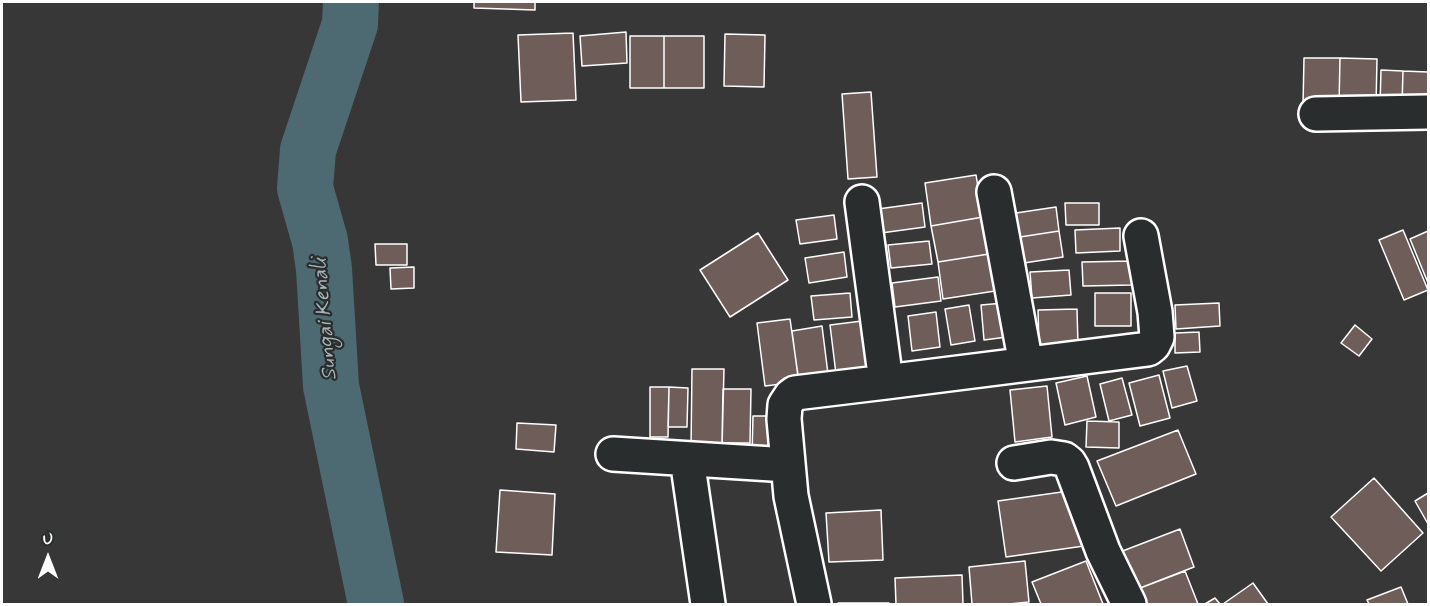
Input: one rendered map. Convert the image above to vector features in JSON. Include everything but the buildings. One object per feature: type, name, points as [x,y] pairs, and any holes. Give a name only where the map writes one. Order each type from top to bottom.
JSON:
[{"type":"street","points":[[1316,114],[1428,112]]},
{"type":"street","points":[[994,192],[1026,364]]},
{"type":"street","points":[[862,202],[886,382]]},
{"type":"street","points":[[814,604],[791,496],[784,411],[788,399],[795,393],[1148,349],[1157,337],[1142,236]]},
{"type":"street","points":[[613,454],[788,465]]},
{"type":"street","points":[[1014,463],[1052,457],[1064,459],[1068,463],[1072,468],[1103,550],[1129,604]]},
{"type":"street","points":[[687,459],[708,604]]},
{"type":"waterway","name":"Sungai Kenali","points":[[351,2],[350,24],[308,150],[305,188],[320,241],[324,269],[331,386],[376,604]]}]
